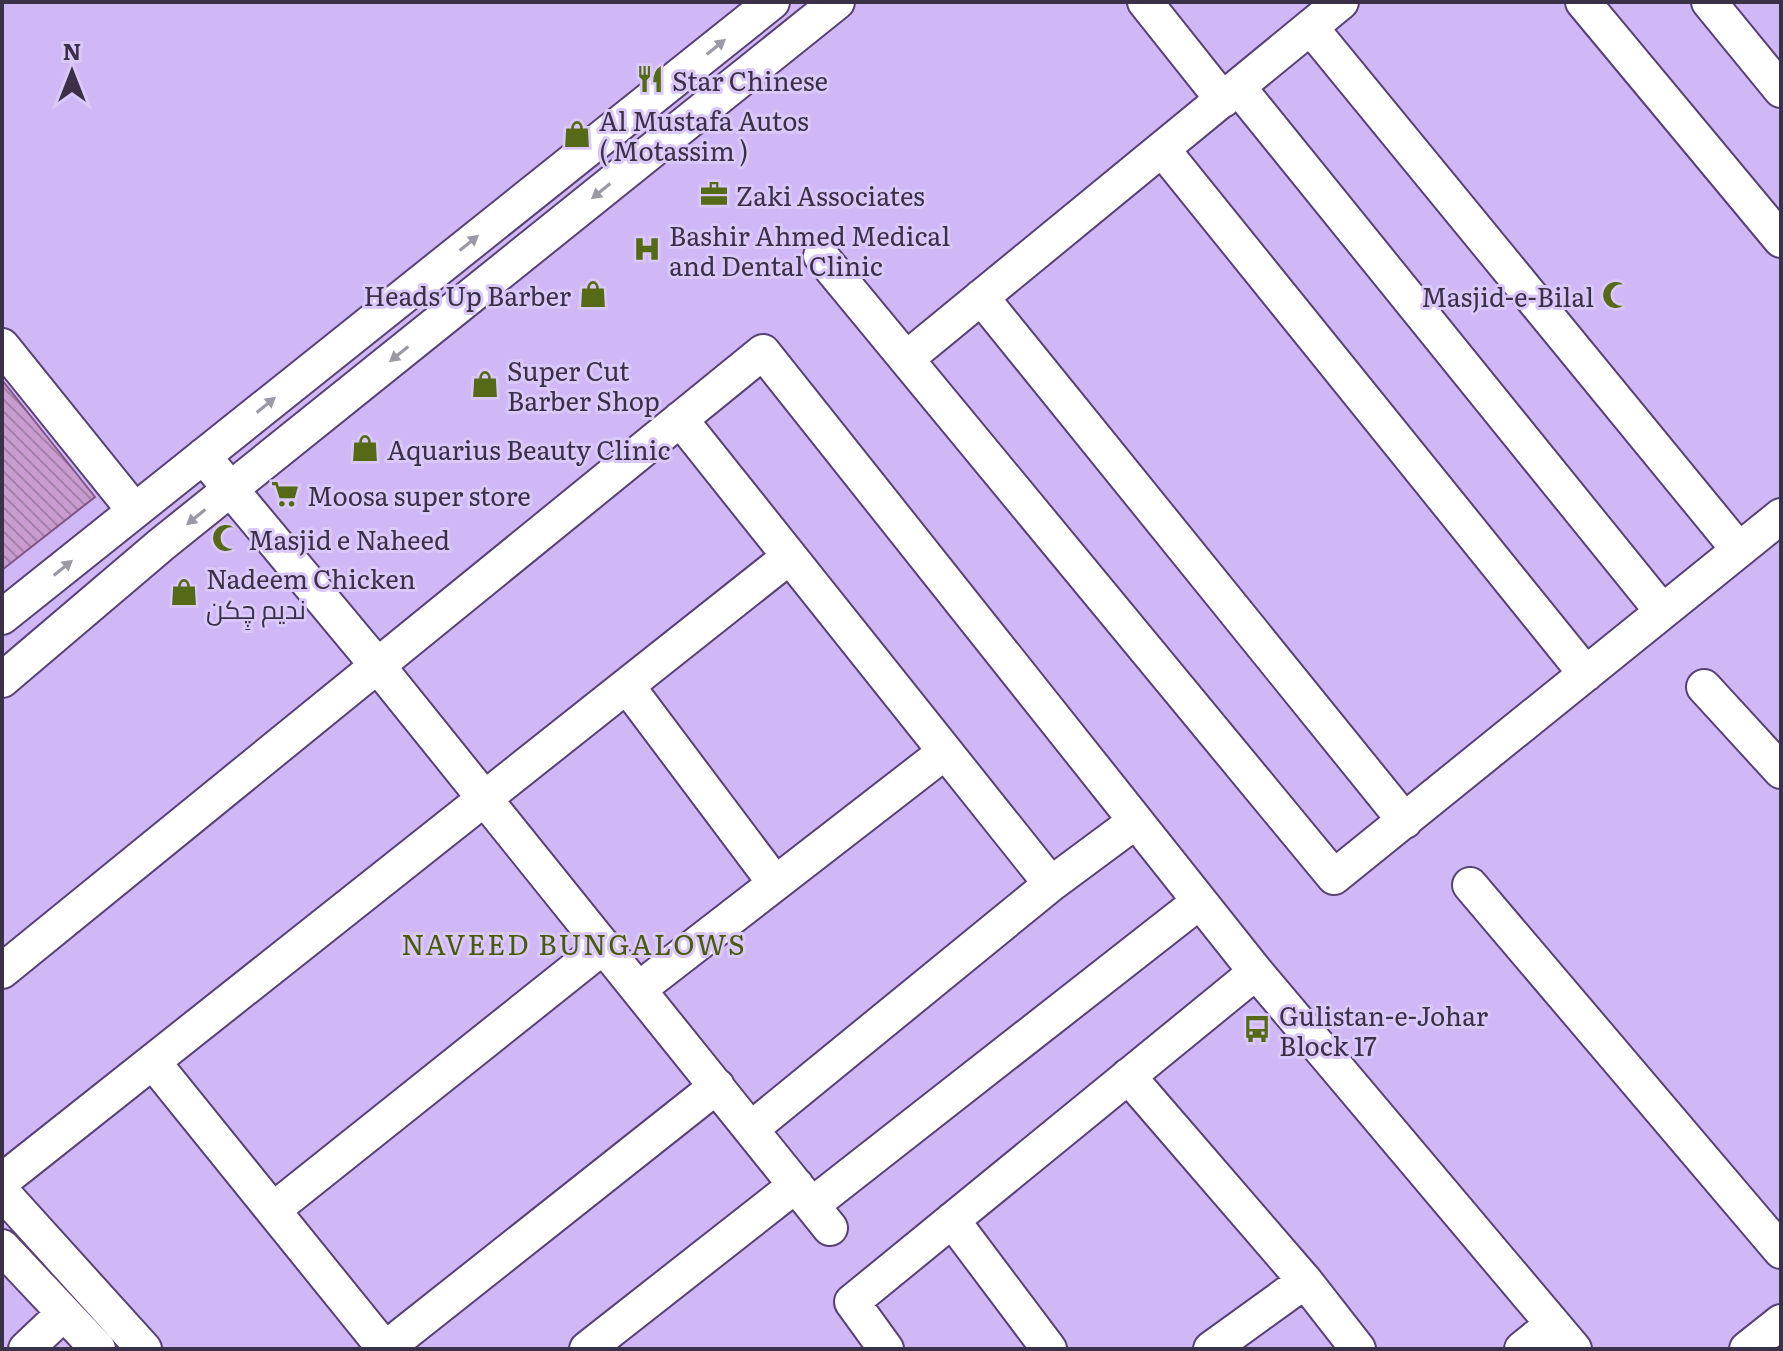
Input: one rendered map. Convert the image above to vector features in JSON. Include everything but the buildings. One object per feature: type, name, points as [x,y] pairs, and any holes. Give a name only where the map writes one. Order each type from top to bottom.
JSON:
[{"type":"street","points":[[2,617],[772,2]]},
{"type":"street","points":[[2,680],[230,490],[837,2]]},
{"type":"street","points":[[1145,2],[1230,94],[1662,611]]},
{"type":"street","points":[[906,359],[1341,2]]},
{"type":"street","points":[[1583,2],[1781,240]]},
{"type":"street","points":[[1709,2],[1781,90]]},
{"type":"street","points":[[1311,28],[1739,550]]},
{"type":"street","points":[[1162,149],[1586,674]]},
{"type":"street","points":[[821,256],[1334,877],[1781,516]]},
{"type":"street","points":[[981,297],[1405,821]]},
{"type":"street","points":[[2,346],[134,510]]},
{"type":"street","points":[[2,971],[763,352],[1199,902],[1563,1336],[1522,1349]]},
{"type":"street","points":[[680,419],[1051,884]]},
{"type":"street","points":[[203,456],[377,665],[813,1206]]},
{"type":"street","points":[[2,1181],[789,557]]},
{"type":"street","points":[[627,686],[775,883]]},
{"type":"street","points":[[1704,687],[1781,771]]},
{"type":"street","points":[[639,989],[945,752]]},
{"type":"street","points":[[751,1129],[1051,884],[1136,821]]},
{"type":"street","points":[[1470,885],[1781,1251]]},
{"type":"street","points":[[587,1349],[813,1206],[1199,902]]},
{"type":"street","points":[[273,1210],[604,946]]},
{"type":"street","points":[[886,1349],[852,1302],[1256,972]]},
{"type":"street","points":[[153,1062],[385,1349],[717,1086]]},
{"type":"street","points":[[1128,1076],[1305,1281],[1358,1349]]},
{"type":"street","points":[[2,1192],[144,1349]]},
{"type":"street","points":[[952,1220],[1049,1349]]},
{"type":"street","points":[[2,1247],[98,1349]]},
{"type":"street","points":[[1211,1349],[1305,1281]]},
{"type":"street","points":[[26,1349],[64,1313]]},
{"type":"street","points":[[1747,1349],[1781,1322]]},
{"type":"place","name":"Star Chinese","points":[[650,79]]},
{"type":"place","name":"Al Mustafa Autos ( Motassim )","points":[[577,134]]},
{"type":"place","name":"Zaki Associates","points":[[714,194]]},
{"type":"place","name":"Bashir Ahmed Medical and Dental Clinic","points":[[647,249]]},
{"type":"place","name":"Heads Up Barber","points":[[593,294]]},
{"type":"place","name":"Masjid-e-Bilal","points":[[1616,295]]},
{"type":"place","name":"Super Cut Barber Shop","points":[[485,384]]},
{"type":"place","name":"Aquarius Beauty Clinic","points":[[365,448]]},
{"type":"place","name":"Moosa super store","points":[[285,494]]},
{"type":"place","name":"Masjid e Naheed","points":[[226,538]]},
{"type":"place","name":"Nadeem Chicken ندیم چِکن","points":[[184,592]]},
{"type":"place","name":"Gulistan-e-Johar Block 17","points":[[1257,1029]]},
{"type":"district","name":"NAVEED BUNGALOWS","points":[[574,943]]}]
